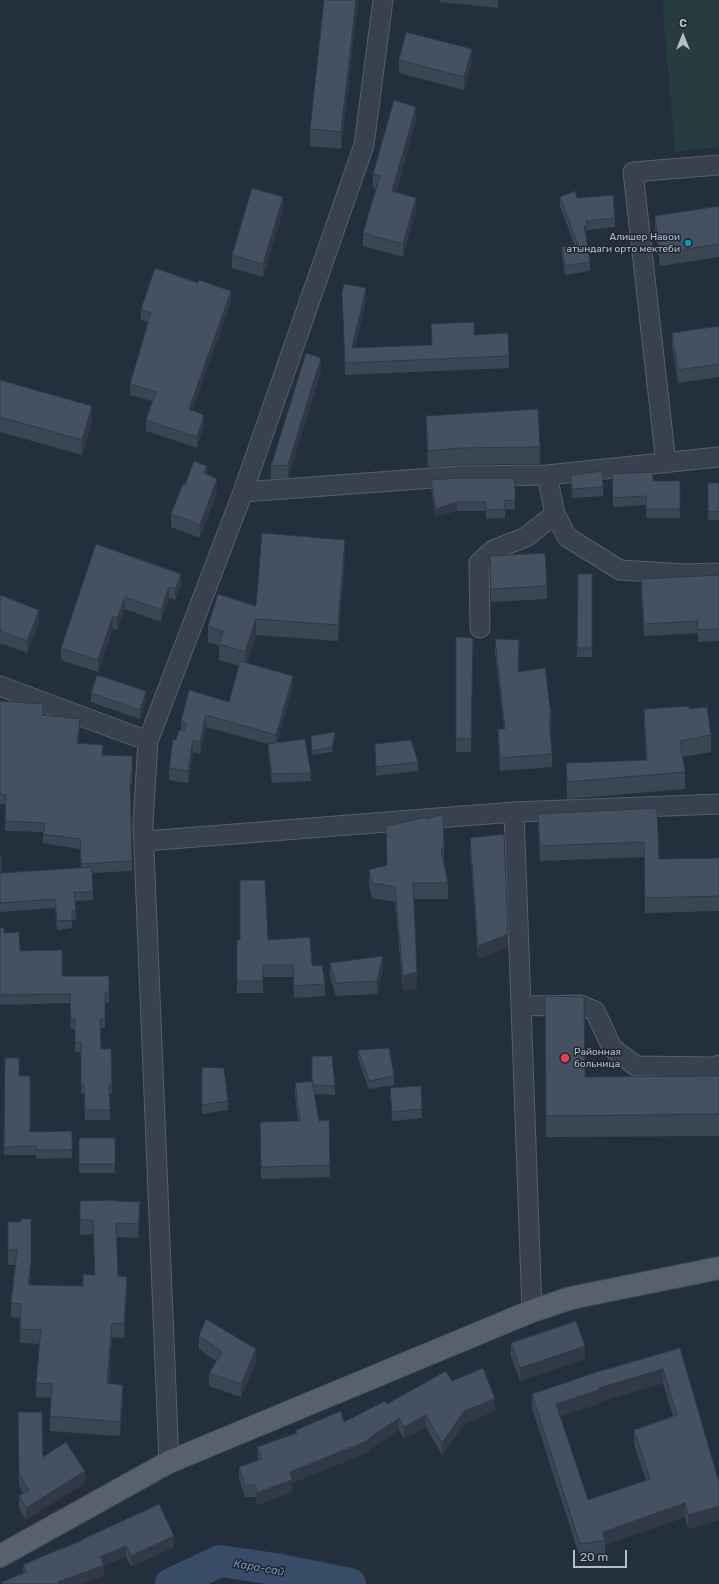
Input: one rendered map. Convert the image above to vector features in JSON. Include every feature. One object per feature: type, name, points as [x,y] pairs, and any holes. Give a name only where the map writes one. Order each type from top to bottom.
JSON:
[{"type":"main road","points":[[0,1556],[169,1462],[532,1311],[571,1298],[719,1268]]},
{"type":"street","points":[[169,1462],[145,841],[143,824],[148,741],[242,492],[364,145],[383,0]]},
{"type":"street","points":[[666,463],[633,172],[719,165]]},
{"type":"street","points":[[242,492],[460,476],[547,474],[719,457]]},
{"type":"street","points":[[547,474],[555,514],[567,537],[620,570],[686,574],[719,573]]},
{"type":"street","points":[[480,628],[479,563],[493,550],[526,537],[555,514]]},
{"type":"street","points":[[0,686],[148,741]]},
{"type":"street","points":[[145,841],[514,812],[719,804]]},
{"type":"street","points":[[514,812],[532,1311]]},
{"type":"street","points":[[521,1006],[580,1005],[595,1011],[612,1048],[636,1066],[715,1067],[719,1065]]},
{"type":"green space","points":[[662,0],[719,0],[719,147],[675,152]]},
{"type":"building","points":[[324,0],[356,0],[341,132],[310,129]]},
{"type":"building","points":[[406,32],[472,49],[464,77],[399,60]]},
{"type":"building","points":[[394,100],[416,107],[392,191],[416,198],[403,244],[363,233],[380,176],[373,174]]},
{"type":"building","points":[[252,188],[283,197],[263,264],[232,255]]},
{"type":"building","points":[[575,191],[577,198],[613,195],[615,218],[586,221],[587,225],[584,226],[590,262],[565,266],[562,247],[578,245],[560,197]]},
{"type":"building","name":"Алишер Навои атындаги орто мектеби","points":[[719,206],[719,244],[660,253],[655,216]]},
{"type":"building","points":[[155,268],[198,283],[199,280],[231,291],[189,409],[204,415],[197,437],[146,420],[156,392],[130,384],[151,313],[141,309]]},
{"type":"building","points":[[344,284],[366,288],[352,348],[432,345],[431,324],[474,322],[474,335],[508,333],[509,356],[345,363],[342,292]]},
{"type":"building","points":[[719,326],[719,364],[678,370],[672,333]]},
{"type":"building","points":[[306,353],[321,358],[288,465],[271,466]]},
{"type":"building","points":[[0,380],[92,406],[82,440],[0,417]]},
{"type":"building","points":[[538,409],[540,447],[460,448],[428,451],[426,416]]},
{"type":"building","points":[[194,461],[207,466],[204,473],[217,479],[200,525],[171,514],[183,484],[185,485]]},
{"type":"building","points":[[602,471],[603,487],[572,489],[571,475]]},
{"type":"building","points":[[653,472],[653,481],[680,481],[680,509],[646,509],[646,496],[613,498],[612,474]]},
{"type":"building","points":[[460,478],[515,478],[515,501],[505,500],[505,509],[486,510],[486,502],[457,502],[436,509],[431,480]]},
{"type":"building","points":[[708,483],[719,483],[719,511],[708,512]]},
{"type":"building","points":[[262,533],[345,540],[338,625],[256,619],[245,652],[219,644],[223,631],[208,626],[218,594],[256,606]]},
{"type":"building","points":[[96,544],[181,574],[175,589],[169,587],[161,610],[125,597],[117,618],[113,616],[98,660],[61,648]]},
{"type":"building","points":[[545,553],[547,586],[491,589],[490,556]]},
{"type":"building","points":[[578,574],[592,574],[592,648],[577,648]]},
{"type":"building","points":[[719,575],[719,629],[698,630],[698,621],[644,624],[641,579]]},
{"type":"building","points":[[0,595],[39,610],[27,641],[0,631]]},
{"type":"building","points":[[456,637],[473,638],[471,739],[456,739]]},
{"type":"building","points":[[495,639],[519,640],[518,672],[545,668],[551,714],[549,715],[552,754],[500,758],[498,729],[505,729]]},
{"type":"building","points":[[240,661],[293,676],[276,735],[206,715],[200,742],[193,740],[188,771],[169,768],[173,739],[176,740],[179,730],[185,731],[187,724],[181,721],[189,690],[229,702]]},
{"type":"building","points":[[97,675],[146,691],[140,710],[91,693]]},
{"type":"building","points":[[0,701],[43,704],[43,715],[80,719],[77,743],[103,745],[102,755],[132,756],[132,775],[130,775],[132,861],[81,864],[80,839],[43,834],[45,823],[5,821],[6,795],[0,794]]},
{"type":"building","points":[[689,706],[689,709],[707,707],[711,735],[680,741],[685,772],[567,782],[566,763],[647,760],[644,709]]},
{"type":"building","points":[[335,732],[332,747],[312,751],[311,736]]},
{"type":"building","points":[[305,739],[311,773],[272,774],[268,744]]},
{"type":"building","points":[[411,740],[418,762],[376,767],[375,744]]},
{"type":"building","points":[[657,808],[659,859],[719,858],[719,896],[645,898],[644,842],[540,846],[538,814]]},
{"type":"building","points":[[443,814],[444,848],[441,849],[448,883],[413,883],[417,972],[403,976],[395,887],[372,883],[369,870],[387,865],[386,826],[426,817],[427,819]]},
{"type":"building","points":[[504,834],[508,934],[478,946],[470,838]]},
{"type":"building","points":[[0,857],[1,873],[92,867],[93,892],[74,892],[76,911],[72,911],[72,920],[57,921],[55,899],[0,903]]},
{"type":"building","points":[[240,880],[265,880],[268,940],[310,937],[312,966],[322,965],[325,984],[294,986],[293,965],[263,965],[263,981],[237,981],[237,940],[240,940]]},
{"type":"building","points":[[0,928],[4,928],[4,933],[19,932],[20,951],[62,950],[62,976],[109,976],[109,993],[105,993],[105,1019],[100,1019],[101,1049],[111,1049],[112,1084],[109,1084],[110,1110],[85,1110],[84,1085],[81,1085],[81,1042],[75,1042],[75,1019],[71,1019],[70,994],[0,995]]},
{"type":"building","points":[[383,956],[377,981],[336,983],[330,963]]},
{"type":"building","name":"Районная больница","points":[[545,996],[584,997],[585,1077],[719,1076],[719,1114],[546,1116]]},
{"type":"building","points":[[389,1048],[394,1076],[369,1081],[358,1050]]},
{"type":"building","points":[[312,1056],[332,1056],[335,1086],[313,1085]]},
{"type":"building","points":[[5,1058],[19,1058],[19,1076],[30,1076],[30,1132],[72,1131],[72,1150],[36,1150],[36,1146],[4,1147]]},
{"type":"building","points":[[202,1067],[224,1068],[228,1101],[202,1105]]},
{"type":"building","points":[[312,1081],[319,1121],[329,1120],[330,1165],[261,1167],[260,1122],[300,1121],[295,1083]]},
{"type":"building","points":[[421,1086],[422,1109],[392,1112],[390,1088]]},
{"type":"building","points":[[79,1138],[115,1138],[115,1164],[79,1164]]},
{"type":"building","points":[[115,1200],[140,1202],[138,1224],[116,1223],[118,1276],[127,1277],[124,1324],[112,1323],[107,1383],[123,1385],[120,1422],[50,1416],[52,1384],[36,1383],[41,1330],[20,1329],[21,1304],[11,1303],[17,1250],[8,1250],[8,1222],[21,1222],[21,1219],[31,1219],[31,1263],[28,1285],[83,1286],[83,1274],[95,1275],[93,1220],[80,1220],[80,1201]]},
{"type":"building","points":[[206,1319],[256,1349],[241,1384],[209,1373],[222,1352],[199,1336]]},
{"type":"building","points":[[576,1321],[585,1346],[520,1368],[511,1343]]},
{"type":"building","points":[[680,1348],[719,1482],[719,1506],[688,1515],[685,1503],[603,1532],[605,1540],[580,1544],[532,1394],[597,1372]],"holes":[[[663,1369],[677,1415],[634,1430],[650,1479],[588,1500],[556,1404],[599,1390],[599,1388]]]},
{"type":"building","points":[[483,1368],[495,1399],[464,1411],[442,1443],[426,1415],[404,1427],[399,1418],[369,1438],[369,1440],[290,1472],[292,1480],[256,1493],[256,1485],[245,1485],[239,1467],[262,1459],[257,1447],[297,1433],[296,1430],[341,1411],[344,1422],[385,1401],[387,1404],[446,1371],[452,1381]]},
{"type":"building","points":[[18,1412],[42,1412],[43,1457],[66,1442],[85,1471],[26,1508],[19,1496],[29,1490],[19,1474]]},
{"type":"building","points":[[159,1504],[174,1536],[131,1556],[126,1546],[100,1557],[104,1565],[58,1582],[59,1584],[2,1584],[2,1582],[26,1572],[23,1565],[81,1541]]},
{"type":"waterway","name":"Кара-сай","points":[[171,1584],[220,1561],[275,1569],[350,1584]]},
{"type":"place","name":"Алишер Навои атындаги орто мектеби","points":[[688,243]]},
{"type":"place","name":"Районная больница","points":[[565,1058]]}]
